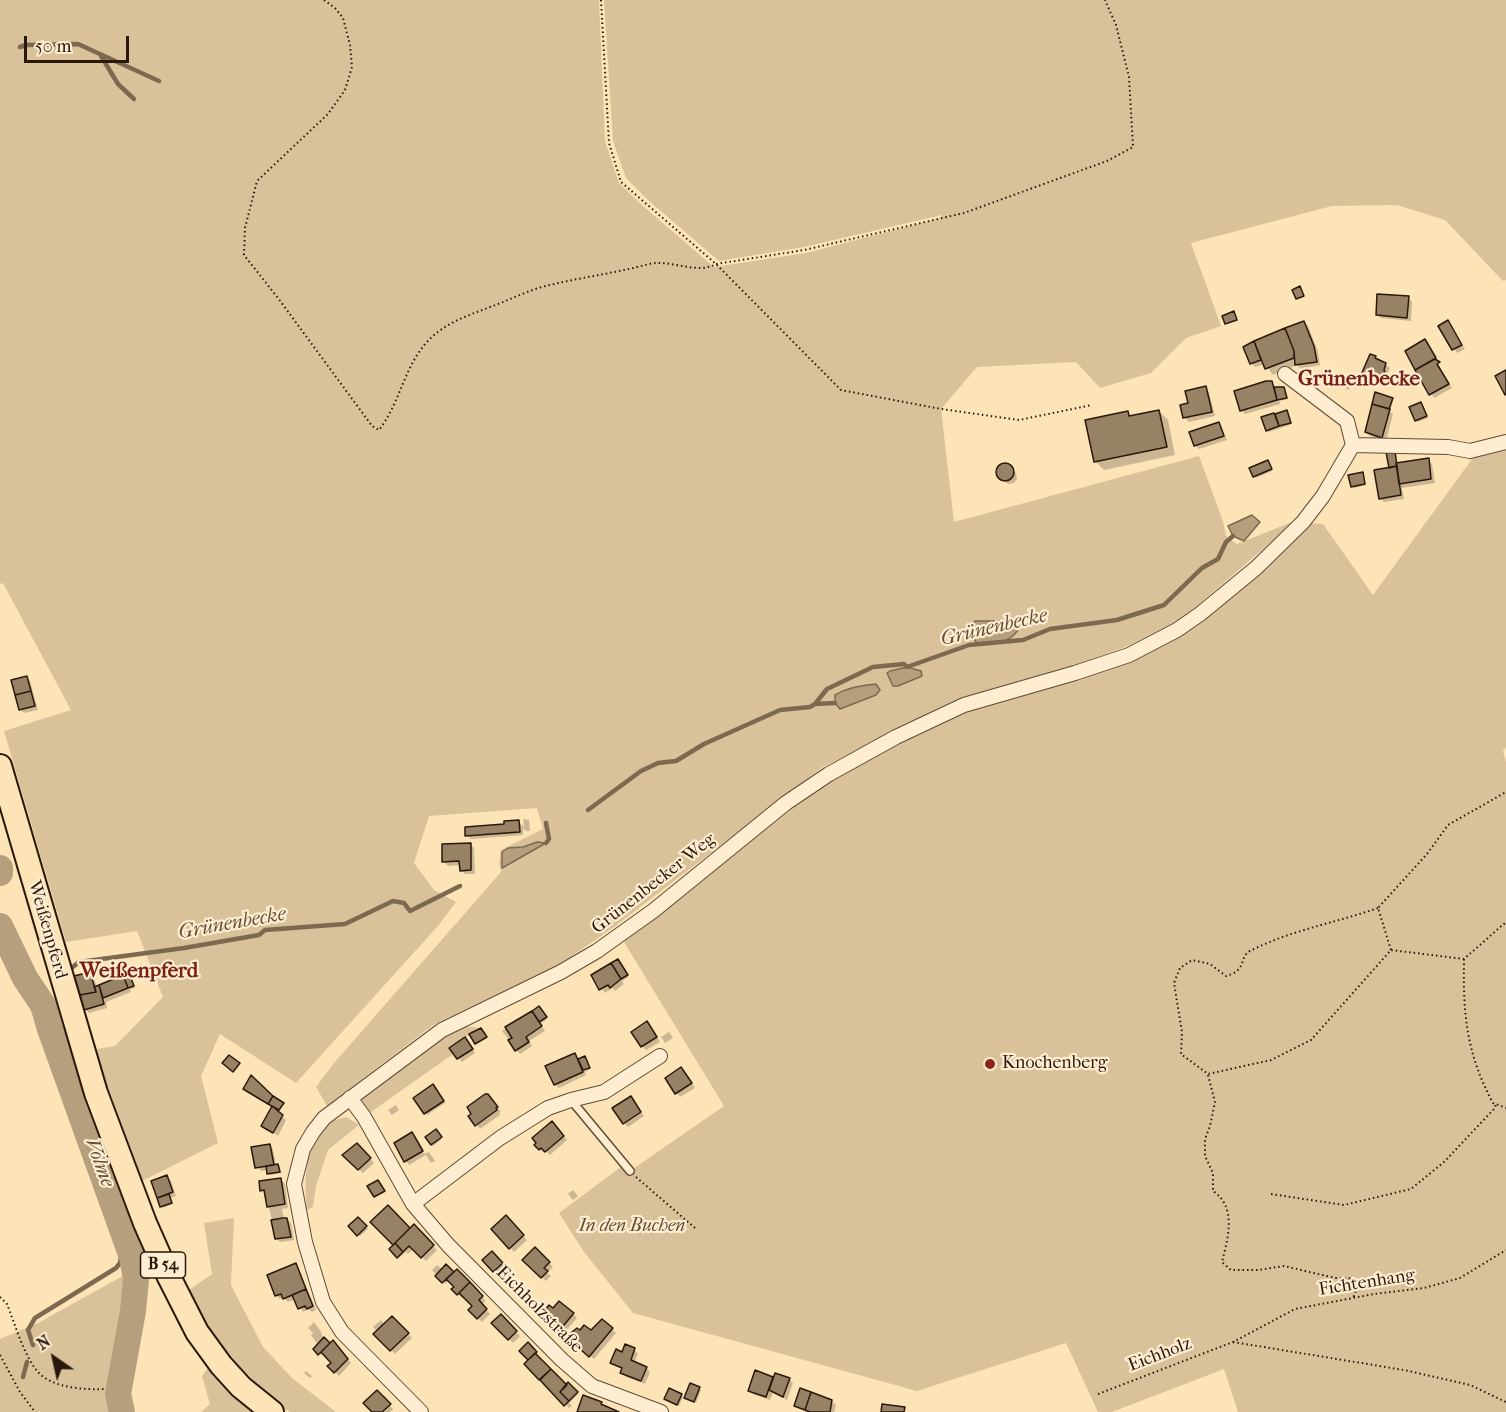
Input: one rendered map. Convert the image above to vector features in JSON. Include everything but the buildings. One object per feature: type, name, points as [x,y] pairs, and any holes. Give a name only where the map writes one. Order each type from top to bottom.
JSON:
[{"type":"main road","name":"Weißenpferd","points":[[0,766],[96,1093],[145,1223],[197,1332],[221,1365],[241,1387],[272,1412]]},
{"type":"street","points":[[1285,374],[1347,421],[1353,445],[1448,447],[1470,451],[1506,442]]},
{"type":"street","name":"Grünenbecker Weg","points":[[421,1412],[342,1332],[323,1302],[305,1242],[294,1184],[303,1149],[324,1119],[442,1030],[561,972],[597,951],[653,911],[786,803],[829,774],[896,737],[964,705],[1075,674],[1129,655],[1177,630],[1256,568],[1303,522],[1323,496],[1353,445]]},
{"type":"street","points":[[413,1204],[500,1138],[548,1108],[604,1092],[660,1056]]},
{"type":"street","name":"Eichholzstraße","points":[[351,1098],[413,1204],[448,1245],[562,1360],[592,1386],[661,1412]]},
{"type":"lane","points":[[571,1100],[630,1172]]},
{"type":"path","points":[[324,0],[343,18],[350,45],[352,67],[345,90],[328,114],[257,181],[245,228],[244,255],[372,426],[379,430],[396,402],[410,366],[427,342],[451,322],[548,285],[622,272],[653,263],[680,264],[707,269],[716,264],[804,250],[963,213],[1107,161],[1133,147],[1129,77],[1116,25],[1105,0]]},
{"type":"path","points":[[601,0],[609,143],[621,182],[716,264],[841,390],[941,409],[1018,420],[1092,405]]},
{"type":"path","points":[[1353,1298],[1358,1286],[1349,1278],[1335,1278],[1284,1266],[1258,1270],[1231,1269],[1222,1262],[1229,1232],[1228,1214],[1222,1198],[1213,1191],[1214,1173],[1205,1156],[1205,1139],[1215,1102],[1208,1074],[1181,1054],[1182,1032],[1174,983],[1180,968],[1192,960],[1210,964],[1226,976],[1238,970],[1246,953],[1264,944],[1331,920],[1355,916],[1378,908],[1427,854],[1448,825],[1506,792]]},
{"type":"path","points":[[1378,908],[1391,950]]},
{"type":"path","points":[[1391,950],[1464,959],[1506,922]]},
{"type":"path","points":[[1208,1074],[1272,1060],[1311,1040],[1391,950]]},
{"type":"path","points":[[1464,959],[1464,998],[1468,1042],[1481,1081],[1492,1102],[1506,1108]]},
{"type":"path","points":[[1271,1194],[1344,1205],[1411,1189],[1444,1162],[1494,1109],[1496,1104]]},
{"type":"path","points":[[630,1172],[695,1228]]},
{"type":"path","name":"Fichtenhang","points":[[1233,1342],[1295,1309],[1424,1288],[1460,1278],[1506,1250]]},
{"type":"path","points":[[0,1297],[7,1304],[28,1356],[39,1374],[65,1388],[104,1389]]},
{"type":"path","points":[[1233,1342],[1404,1370],[1470,1384],[1506,1402]]},
{"type":"path","name":"Eichholz","points":[[1098,1394],[1233,1342]]},
{"type":"path","points":[[0,1355],[20,1392],[35,1412]]},
{"type":"green space","points":[[0,0],[599,0],[605,141],[619,183],[714,267],[806,253],[941,218],[942,215],[804,247],[719,261],[649,201],[626,178],[613,141],[604,0],[1506,0],[1506,280],[1503,281],[1445,220],[1397,205],[1332,206],[1191,243],[1221,326],[1186,338],[1151,373],[1100,388],[1076,362],[977,367],[941,409],[954,522],[1199,456],[1223,521],[1226,536],[1237,544],[1297,520],[1177,623],[1125,647],[1072,666],[962,698],[823,767],[614,927],[559,965],[433,1025],[327,1106],[316,1087],[334,1063],[501,872],[499,863],[501,850],[543,829],[537,808],[429,816],[414,863],[434,890],[456,902],[437,927],[296,1083],[220,1034],[201,1076],[218,1143],[142,1181],[91,1050],[115,1046],[163,997],[137,931],[66,942],[4,731],[71,710],[3,583],[0,584]]},
{"type":"green space","name":"In den Buchen","points":[[1506,447],[1506,747],[1503,751],[1506,762],[1506,1412],[1238,1412],[1224,1369],[1112,1412],[1098,1412],[1066,1343],[917,1391],[633,1313],[584,1252],[559,1213],[622,1166],[630,1171],[724,1106],[624,942],[831,778],[964,711],[1095,674],[1184,634],[1253,579],[1311,523],[1323,524],[1373,595],[1475,455]]},
{"type":"green space","points":[[462,1026],[481,1028],[449,1048],[453,1054],[364,1117],[353,1102],[442,1030]]},
{"type":"green space","points":[[346,1117],[359,1125],[328,1150],[316,1186],[313,1207],[307,1210],[307,1164],[314,1142],[328,1124]]},
{"type":"green space","points":[[234,1218],[231,1285],[263,1347],[292,1378],[336,1412],[290,1412],[274,1402],[239,1368],[209,1332],[186,1292],[212,1274],[204,1223]]},
{"type":"green space","points":[[130,1272],[137,1297],[139,1322],[124,1378],[124,1401],[128,1412],[0,1412],[0,1339],[38,1323]]},
{"type":"green space","points":[[209,1366],[224,1385],[256,1412],[201,1412],[210,1404],[202,1376]]},
{"type":"water","points":[[1252,515],[1260,522],[1244,541],[1233,536],[1228,526]]},
{"type":"water","points":[[975,621],[1012,621],[1019,628],[1007,640],[977,643],[973,638],[971,626]]},
{"type":"water","points":[[907,667],[921,671],[922,676],[893,686],[887,673]]},
{"type":"water","points":[[876,684],[880,690],[876,695],[840,709],[835,703],[835,695],[840,692]]},
{"type":"water","points":[[537,842],[546,843],[502,868],[502,852],[508,848],[523,847]]},
{"type":"waterway","points":[[20,47],[78,44],[159,81]]},
{"type":"waterway","points":[[101,56],[118,84],[134,99]]},
{"type":"waterway","name":"Grünenbecke","points":[[588,810],[641,771],[658,763],[676,761],[704,744],[780,710],[810,707],[827,689],[873,667],[904,664],[907,667],[969,645],[1023,640],[1050,629],[1117,620],[1164,605],[1202,568],[1218,559],[1226,542],[1233,536]]},
{"type":"waterway","points":[[815,704],[835,703]]},
{"type":"waterway","name":"Grünenbecke","points":[[546,823],[549,839],[546,843]]},
{"type":"waterway","name":"Volme","points":[[0,868],[0,873]]},
{"type":"waterway","name":"Grünenbecke","points":[[69,970],[79,962],[184,948],[259,935],[265,930],[345,924],[393,901],[404,903],[410,911],[460,886]]},
{"type":"waterway","name":"Volme","points":[[0,926],[25,978],[43,1005],[132,1257],[136,1279],[133,1311],[118,1394],[122,1412]]},
{"type":"waterway","name":"Grünenbecke","points":[[25,978],[32,975]]},
{"type":"waterway","points":[[33,1345],[28,1330],[35,1318],[116,1268],[120,1263],[124,1238]]},
{"type":"waterway","points":[[23,1377],[27,1362]]},
{"type":"place","name":"Knochenberg","points":[[990,1064]]},
{"type":"district","name":"Grünenbecke","points":[[1359,380]]},
{"type":"district","name":"Weißenpferd","points":[[139,972]]}]
